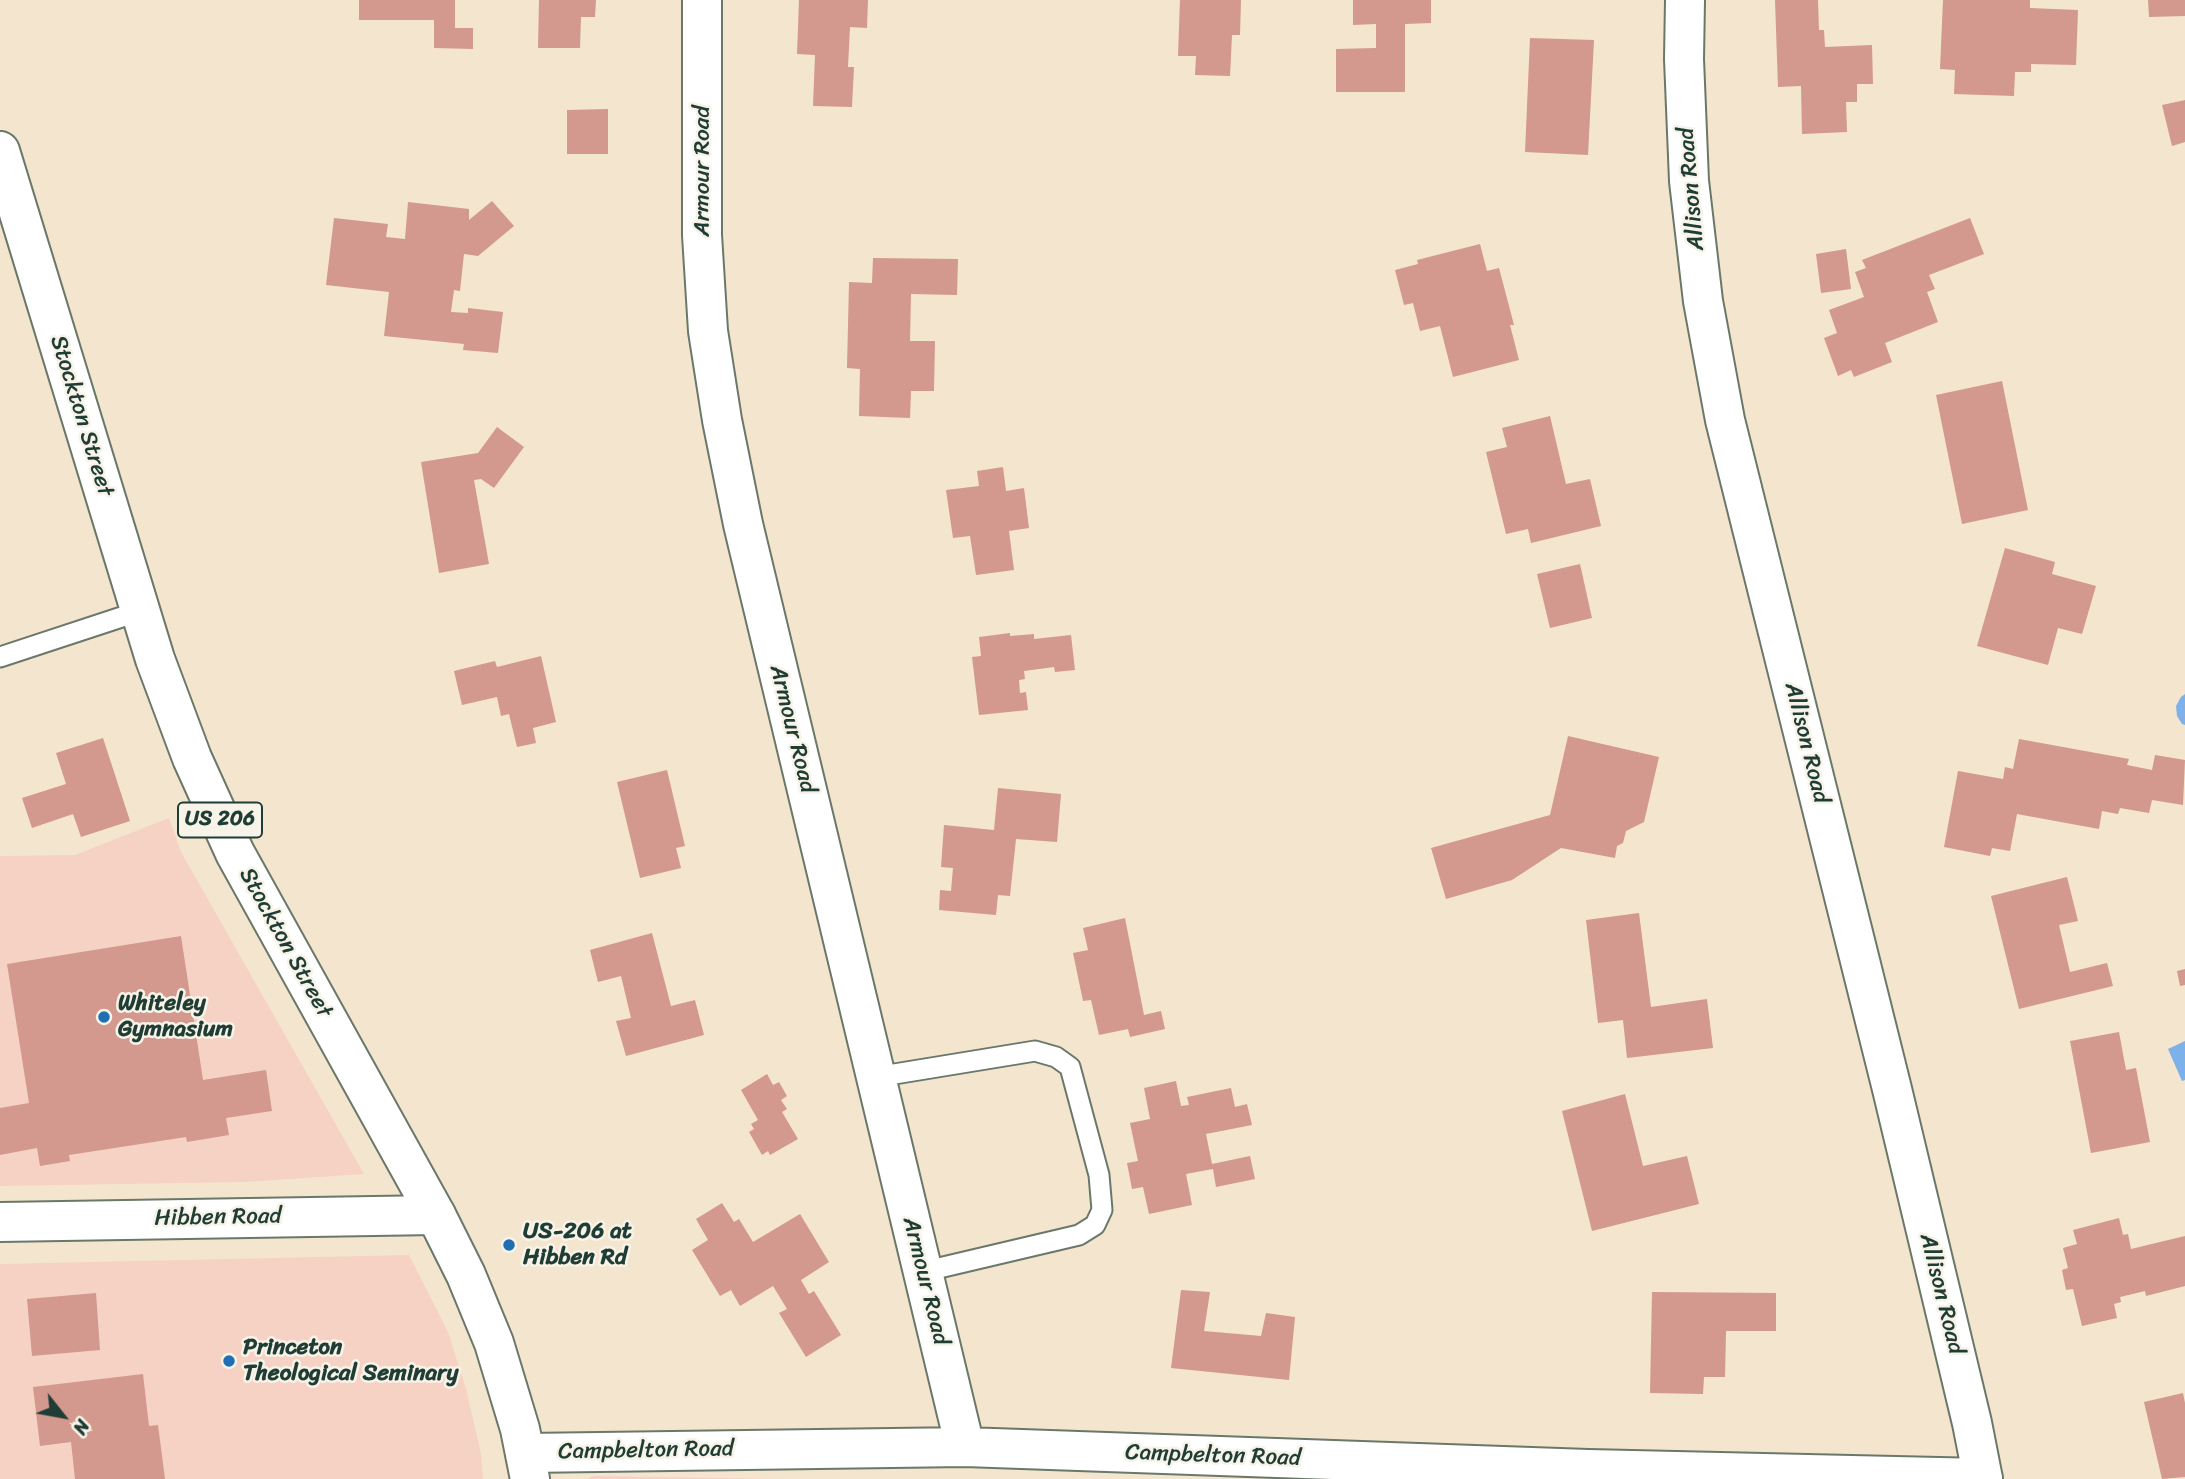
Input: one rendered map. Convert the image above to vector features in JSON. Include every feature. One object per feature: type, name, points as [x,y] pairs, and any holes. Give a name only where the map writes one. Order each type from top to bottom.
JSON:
[{"type":"main road","name":"Armour Road","points":[[702,0],[702,235],[708,331],[722,421],[743,524],[965,1447]]},
{"type":"main road","name":"Allison Road","points":[[1685,0],[1684,59],[1689,181],[1703,301],[1725,421],[1892,1089],[1983,1478]]},
{"type":"main road","name":"Stockton Street","points":[[0,151],[155,659],[192,758],[236,853],[436,1215],[466,1275],[494,1343],[528,1466]]},
{"type":"main road","name":"Hibben Road","points":[[0,1222],[436,1215]]},
{"type":"main road","name":"Campbelton Road","points":[[528,1466],[965,1447],[1588,1474],[1983,1478]]},
{"type":"lane","points":[[0,657],[140,611]]},
{"type":"lane","points":[[876,1077],[1035,1051],[1056,1058],[1069,1067],[1099,1175],[1102,1210],[1095,1225],[1079,1236],[922,1272]]},
{"type":"shaded area","points":[[169,818],[181,852],[364,1174],[246,1182],[0,1186],[0,856],[75,855]]},
{"type":"shaded area","name":"Princeton Theological Seminary","points":[[409,1255],[448,1332],[466,1389],[481,1454],[483,1479],[0,1479],[0,1264]]},
{"type":"shaded area","points":[[593,1476],[787,1479],[586,1479]]},
{"type":"water","points":[[2185,694],[2185,725],[2177,716],[2176,706]]},
{"type":"water","points":[[2185,1041],[2185,1080],[2182,1081],[2168,1049]]},
{"type":"building","points":[[359,0],[455,0],[455,28],[473,28],[473,49],[434,48],[434,20],[359,20]]},
{"type":"building","points":[[539,0],[596,0],[595,17],[581,17],[580,48],[538,48]]},
{"type":"building","points":[[799,0],[868,0],[867,28],[850,27],[848,67],[854,67],[852,107],[813,106],[815,55],[797,54]]},
{"type":"building","points":[[1180,0],[1241,0],[1240,35],[1232,35],[1230,76],[1195,75],[1196,56],[1178,56]]},
{"type":"building","points":[[1353,0],[1431,0],[1431,23],[1405,24],[1405,92],[1336,92],[1336,49],[1376,48],[1376,24],[1353,25]]},
{"type":"building","points":[[1775,0],[1818,0],[1819,30],[1824,30],[1825,47],[1872,45],[1873,84],[1857,84],[1857,102],[1846,102],[1847,132],[1802,134],[1801,86],[1778,87]]},
{"type":"building","points":[[1943,0],[2030,0],[2030,8],[2078,10],[2076,65],[2031,64],[2031,72],[2015,72],[2014,96],[1954,94],[1955,70],[1940,69]]},
{"type":"building","points":[[2148,0],[2185,0],[2185,16],[2149,17]]},
{"type":"building","points":[[1530,38],[1594,40],[1588,155],[1525,152]]},
{"type":"building","points":[[2185,100],[2185,142],[2172,146],[2162,105]]},
{"type":"building","points":[[608,109],[608,154],[567,154],[567,110]]},
{"type":"building","points":[[492,201],[514,226],[478,256],[464,254],[460,291],[454,290],[451,312],[468,313],[468,308],[503,312],[498,353],[463,350],[464,344],[384,336],[389,292],[326,285],[334,218],[388,224],[386,237],[405,239],[408,202],[469,209],[469,220]]},
{"type":"building","points":[[1970,218],[1984,254],[1929,275],[1935,289],[1927,292],[1938,322],[1885,343],[1892,362],[1854,377],[1851,370],[1838,376],[1824,338],[1837,333],[1829,310],[1864,297],[1855,272],[1866,268],[1862,260]]},
{"type":"building","points":[[1480,244],[1487,271],[1499,268],[1514,325],[1510,325],[1519,360],[1453,377],[1440,326],[1420,331],[1413,303],[1404,305],[1395,270],[1418,264],[1417,260]]},
{"type":"building","points":[[1846,249],[1851,289],[1821,293],[1816,254]]},
{"type":"building","points":[[873,258],[958,259],[957,295],[911,294],[910,341],[935,341],[934,391],[911,391],[910,418],[859,416],[860,369],[847,368],[849,282],[872,283]]},
{"type":"building","points":[[2002,381],[2028,510],[1962,524],[1936,395]]},
{"type":"building","points":[[1550,416],[1566,484],[1590,479],[1601,526],[1531,543],[1528,529],[1506,534],[1486,452],[1507,447],[1502,428]]},
{"type":"building","points":[[497,427],[524,447],[494,488],[481,479],[474,480],[489,564],[439,573],[421,462],[478,453]]},
{"type":"building","points":[[1003,467],[1006,491],[1024,488],[1029,528],[1009,531],[1014,570],[976,575],[970,536],[953,538],[946,490],[979,486],[977,471]]},
{"type":"building","points":[[2005,548],[2055,562],[2052,574],[2096,586],[2082,634],[2058,628],[2048,665],[1977,646]]},
{"type":"building","points":[[1580,564],[1592,618],[1550,628],[1537,574]]},
{"type":"building","points":[[1010,633],[1010,636],[1034,634],[1034,639],[1071,635],[1075,670],[1055,672],[1054,667],[1024,671],[1025,679],[1019,680],[1020,693],[1026,692],[1028,710],[979,715],[972,657],[981,656],[979,637]]},
{"type":"building","points":[[541,656],[556,722],[533,728],[536,743],[517,747],[509,714],[501,716],[497,697],[462,705],[454,671],[495,661],[497,667]]},
{"type":"building","points":[[1568,736],[1659,757],[1644,822],[1626,831],[1623,843],[1617,846],[1615,858],[1561,848],[1512,880],[1446,899],[1431,848],[1550,815]]},
{"type":"building","points":[[103,738],[130,821],[81,837],[73,814],[32,828],[22,798],[66,784],[56,753]]},
{"type":"building","points":[[2019,739],[2129,759],[2127,765],[2152,770],[2155,755],[2185,760],[2183,805],[2152,800],[2149,813],[2120,808],[2118,814],[2102,811],[2099,829],[2017,814],[2010,851],[1992,848],[1990,856],[1944,847],[1958,771],[2003,779],[2005,767],[2013,769]]},
{"type":"building","points":[[667,770],[685,846],[676,848],[681,868],[640,878],[617,782]]},
{"type":"building","points":[[998,788],[1061,794],[1057,842],[1016,839],[1010,896],[998,895],[996,915],[939,910],[940,890],[951,891],[953,868],[941,867],[944,825],[994,830]]},
{"type":"building","points":[[2067,877],[2078,921],[2059,925],[2070,972],[2107,963],[2113,986],[2019,1009],[1991,896]]},
{"type":"building","points":[[1639,913],[1651,1007],[1707,999],[1713,1048],[1627,1058],[1623,1020],[1598,1023],[1586,920]]},
{"type":"building","points":[[1125,918],[1144,1015],[1161,1011],[1165,1029],[1130,1037],[1128,1029],[1099,1035],[1091,1000],[1083,1001],[1073,953],[1088,950],[1083,928]]},
{"type":"building","points":[[652,933],[671,1006],[695,1000],[704,1035],[626,1056],[616,1021],[631,1018],[621,976],[598,982],[590,950]]},
{"type":"building","name":"Whiteley Gymnasium","points":[[181,936],[203,1080],[266,1070],[272,1111],[226,1118],[229,1135],[187,1142],[186,1137],[69,1155],[70,1161],[40,1166],[37,1148],[0,1155],[0,1108],[29,1103],[7,964]]},
{"type":"building","points":[[2185,969],[2185,985],[2180,986],[2177,971]]},
{"type":"building","points":[[2119,1032],[2126,1070],[2136,1068],[2150,1142],[2091,1153],[2070,1041]]},
{"type":"building","points":[[767,1074],[773,1085],[779,1082],[787,1096],[781,1100],[787,1109],[782,1112],[798,1139],[770,1155],[768,1151],[762,1155],[749,1132],[754,1129],[751,1124],[758,1120],[741,1090]]},
{"type":"building","points":[[1176,1081],[1181,1106],[1189,1105],[1187,1097],[1231,1088],[1235,1107],[1247,1104],[1252,1125],[1206,1134],[1212,1164],[1250,1156],[1255,1179],[1216,1187],[1213,1169],[1186,1174],[1192,1205],[1149,1214],[1143,1187],[1132,1189],[1127,1163],[1138,1161],[1130,1123],[1150,1119],[1144,1088]]},
{"type":"building","points":[[1625,1094],[1643,1166],[1687,1156],[1699,1204],[1592,1231],[1562,1111]]},
{"type":"building","points":[[722,1203],[734,1222],[739,1219],[753,1242],[800,1214],[829,1262],[801,1280],[809,1294],[814,1291],[841,1335],[806,1357],[779,1313],[787,1309],[773,1286],[740,1306],[731,1290],[720,1296],[692,1250],[708,1240],[696,1219]]},
{"type":"building","points":[[2119,1218],[2123,1235],[2128,1234],[2131,1249],[2185,1236],[2185,1286],[2146,1296],[2145,1291],[2120,1297],[2121,1302],[2114,1304],[2117,1318],[2082,1326],[2073,1289],[2066,1290],[2062,1270],[2068,1268],[2063,1248],[2077,1244],[2073,1230]]},
{"type":"building","points":[[1181,1290],[1210,1292],[1204,1331],[1261,1336],[1266,1313],[1295,1317],[1289,1380],[1171,1368]]},
{"type":"building","points":[[1652,1292],[1776,1293],[1776,1331],[1726,1331],[1725,1377],[1704,1377],[1703,1394],[1650,1393]]},
{"type":"building","points":[[96,1293],[100,1350],[32,1356],[27,1299]]},
{"type":"building","points":[[143,1374],[149,1426],[158,1425],[165,1479],[75,1479],[71,1442],[40,1446],[33,1387]]},
{"type":"building","points":[[2183,1393],[2185,1477],[2162,1479],[2144,1402]]},
{"type":"place","name":"Whiteley Gymnasium","points":[[104,1017]]},
{"type":"place","name":"US-206 at Hibben Rd","points":[[509,1245]]},
{"type":"place","name":"Princeton Theological Seminary","points":[[229,1361]]}]
